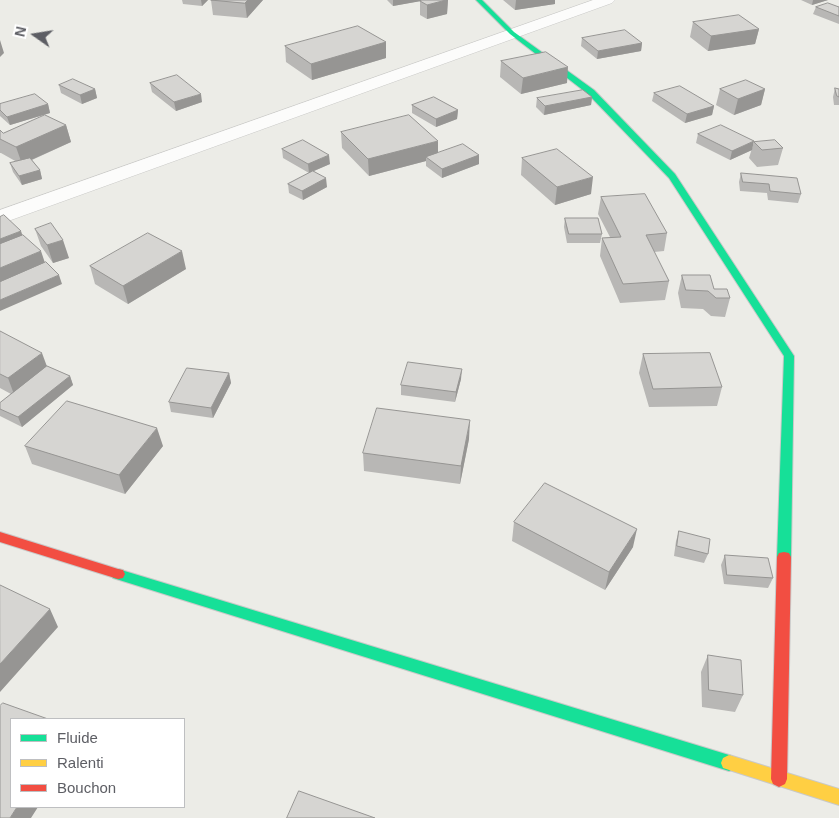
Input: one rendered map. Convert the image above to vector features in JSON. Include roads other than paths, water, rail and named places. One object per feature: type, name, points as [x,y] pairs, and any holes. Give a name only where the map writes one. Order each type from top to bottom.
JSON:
[{"type":"street","points":[[479,0],[512,33],[591,92],[672,176],[789,356],[779,779]]},
{"type":"street","points":[[0,217],[607,0]]},
{"type":"street","points":[[0,537],[839,797]]}]
